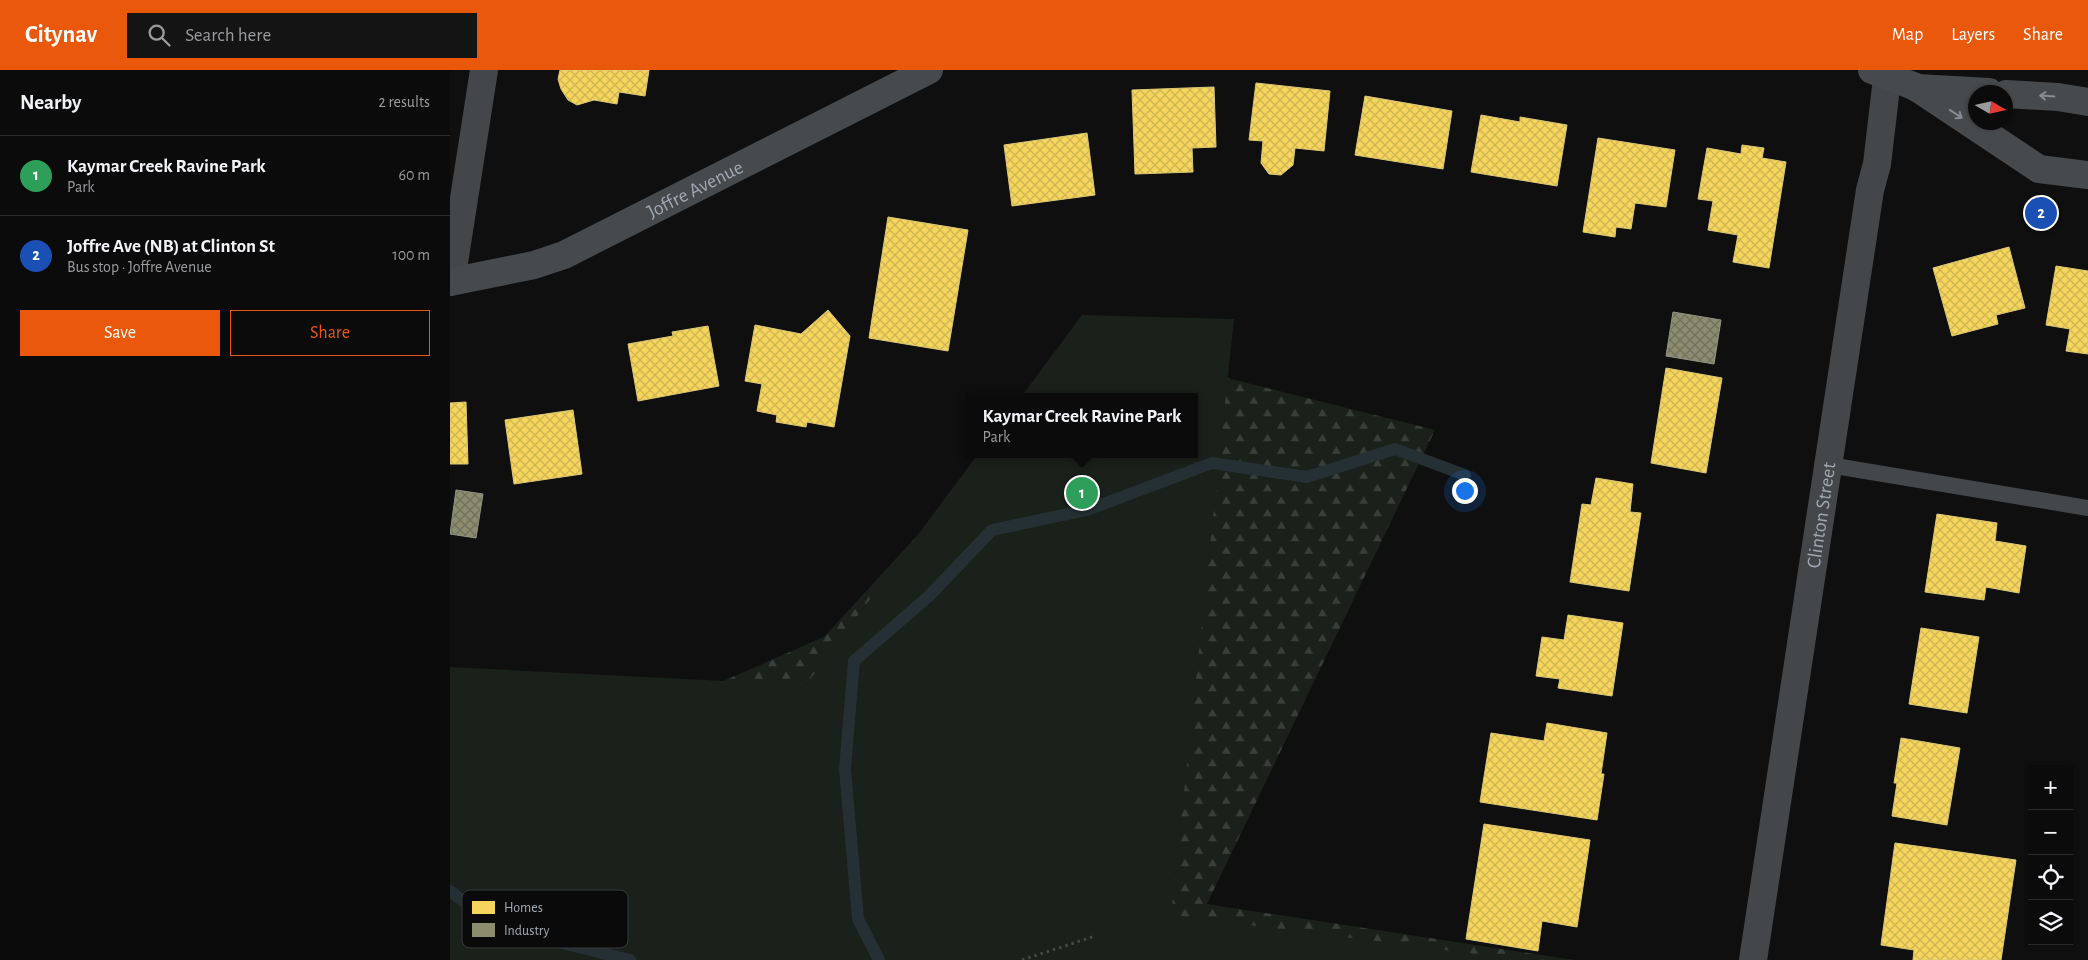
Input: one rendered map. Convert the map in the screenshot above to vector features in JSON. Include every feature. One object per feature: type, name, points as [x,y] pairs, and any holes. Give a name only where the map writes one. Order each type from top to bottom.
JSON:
[{"type":"street","points":[[451,282],[484,70]]},
{"type":"street","name":"Joffre Avenue","points":[[451,282],[534,265],[564,255],[929,70]]},
{"type":"street","points":[[1882,72],[1916,88],[2039,169],[2088,175]]},
{"type":"street","name":"Clinton Street","points":[[1753,960],[1870,190],[1877,164],[1882,72]]},
{"type":"street","points":[[1916,88],[1968,91]]},
{"type":"street","points":[[2013,94],[2058,97],[2088,102]]},
{"type":"lane","points":[[1829,465],[2088,508]]},
{"type":"path","points":[[1022,960],[1095,936]]},
{"type":"green space","points":[[1082,315],[1234,319],[1171,915],[1523,960],[450,960],[450,667],[806,685],[975,458],[1198,458],[1198,393],[1024,393]]},
{"type":"green space","points":[[1092,344],[1435,430],[1207,904],[1574,960],[450,960],[462,944],[462,948],[628,948],[628,890],[502,890],[627,723],[824,637],[988,458],[1198,458],[1198,393],[1186,393]]},
{"type":"building: Homes","points":[[560,70],[649,70],[645,96],[619,92],[617,104],[594,100],[577,105],[568,100],[561,89],[558,79]]},
{"type":"building: Homes","points":[[1256,83],[1330,91],[1324,151],[1295,148],[1293,165],[1281,175],[1269,174],[1261,163],[1263,141],[1249,140]]},
{"type":"building: Homes","points":[[1214,87],[1216,147],[1192,148],[1193,172],[1135,174],[1132,90]]},
{"type":"building: Homes","points":[[1365,96],[1452,111],[1443,169],[1355,155]]},
{"type":"building: Homes","points":[[1481,115],[1520,122],[1520,117],[1567,125],[1557,186],[1471,172]]},
{"type":"building: Homes","points":[[1087,133],[1095,195],[1012,206],[1004,145]]},
{"type":"building: Homes","points":[[1598,138],[1675,150],[1666,207],[1635,203],[1631,229],[1616,227],[1615,237],[1583,232]]},
{"type":"building: Homes","points":[[1742,145],[1764,148],[1762,158],[1786,162],[1769,268],[1733,262],[1738,235],[1708,230],[1713,201],[1698,199],[1707,148],[1741,154]]},
{"type":"building: Homes","points":[[888,217],[968,230],[948,351],[869,338]]},
{"type":"building: Homes","points":[[2009,247],[2025,308],[1996,315],[1998,324],[1952,336],[1933,268]]},
{"type":"building: Homes","points":[[2056,266],[2088,271],[2088,354],[2066,351],[2070,329],[2046,325]]},
{"type":"building: Homes","points":[[828,310],[850,336],[834,427],[807,422],[806,427],[776,422],[777,415],[757,411],[762,384],[745,381],[755,325],[801,334]]},
{"type":"building: Homes","points":[[708,326],[719,386],[638,401],[628,344],[673,336],[672,332]]},
{"type":"building: Homes","points":[[1666,368],[1722,378],[1706,473],[1651,463]]},
{"type":"building: Homes","points":[[466,402],[468,464],[450,464],[450,403]]},
{"type":"building: Homes","points":[[573,410],[582,474],[514,484],[505,420]]},
{"type":"building: Homes","points":[[1596,478],[1633,484],[1630,512],[1641,513],[1629,591],[1570,582],[1582,504],[1591,505]]},
{"type":"building: Homes","points":[[1937,514],[1997,523],[1995,541],[2026,546],[2019,593],[1986,587],[1984,600],[1925,592]]},
{"type":"building: Homes","points":[[1568,615],[1623,623],[1612,696],[1558,688],[1560,679],[1536,676],[1542,637],[1564,640]]},
{"type":"building: Homes","points":[[1921,628],[1979,637],[1967,713],[1909,704]]},
{"type":"building: Homes","points":[[1547,723],[1607,733],[1601,774],[1604,774],[1597,820],[1480,802],[1491,733],[1544,741]]},
{"type":"building: Homes","points":[[1901,738],[1960,748],[1947,825],[1892,816],[1897,783],[1894,783]]},
{"type":"building: Homes","points":[[1484,824],[1590,840],[1577,927],[1542,921],[1538,951],[1466,939]]},
{"type":"building: Homes","points":[[1895,843],[2016,860],[2001,960],[1913,960],[1914,950],[1881,945]]},
{"type":"building: Industry","points":[[1673,312],[1721,320],[1714,364],[1666,356]]},
{"type":"building: Industry","points":[[456,490],[483,494],[476,538],[450,534]]},
{"type":"waterway","points":[[879,960],[858,919],[845,769],[854,661],[929,596],[992,530],[1087,510],[1212,463],[1307,477],[1395,449],[1465,475]]},
{"type":"waterway","points":[[450,891],[462,900]]},
{"type":"waterway","points":[[583,948],[630,960]]},
{"type":"place","name":"Joffre Ave (NB) at Clinton St","points":[[2041,213]]},
{"type":"place","name":"Kaymar Creek Ravine Park","points":[[1082,493]]}]
